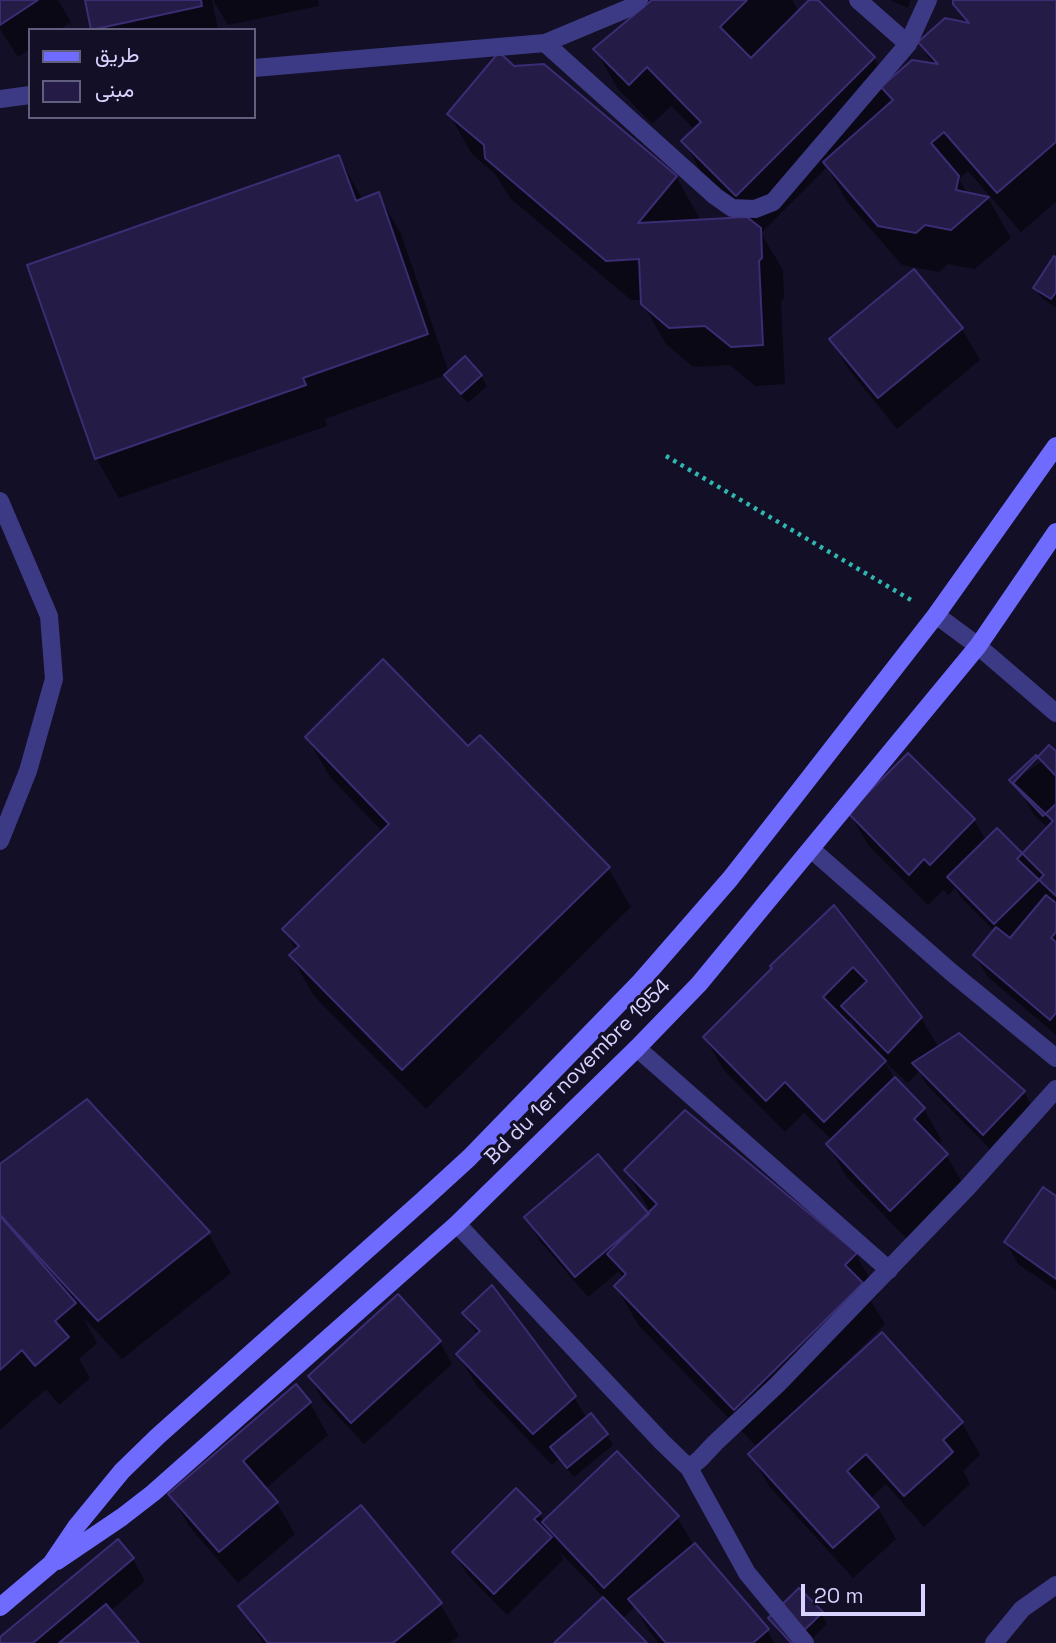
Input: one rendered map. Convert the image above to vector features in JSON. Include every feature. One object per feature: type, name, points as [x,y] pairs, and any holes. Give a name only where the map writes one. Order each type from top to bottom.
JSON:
[{"type":"street","points":[[256,68],[545,43],[629,8],[639,0]]},
{"type":"street","points":[[858,0],[908,44]]},
{"type":"street","points":[[545,43],[715,196],[732,208],[755,209],[773,202],[908,44],[928,0]]},
{"type":"street","points":[[0,99],[28,95]]},
{"type":"street","points":[[0,1607],[51,1564],[76,1527],[122,1471],[459,1167],[641,981],[730,879],[936,615],[1056,446]]},
{"type":"street","points":[[0,500],[49,616],[54,679],[28,771],[0,841]]},
{"type":"street","name":"Bd du 1er novembre 1954","points":[[51,1564],[103,1531],[153,1493],[457,1224],[637,1048],[699,984],[978,646],[1056,532]]},
{"type":"street","points":[[936,615],[978,646],[1056,713]]},
{"type":"street","points":[[811,849],[951,972],[1056,1058]]},
{"type":"street","points":[[637,1048],[888,1270]]},
{"type":"street","points":[[689,1468],[777,1385],[968,1188],[1056,1089]]},
{"type":"street","points":[[457,1224],[689,1468],[747,1573],[805,1643]]},
{"type":"street","points":[[994,1643],[1022,1609],[1056,1585]]},
{"type":"path","points":[[666,456],[936,615]]},
{"type":"building","points":[[0,0],[38,0],[0,25]]},
{"type":"building","points":[[85,0],[201,0],[202,6],[91,28]]},
{"type":"building","points":[[652,0],[747,0],[720,27],[751,58],[809,0],[818,0],[875,57],[736,196],[681,141],[701,122],[647,67],[629,85],[593,49]]},
{"type":"building","points":[[953,0],[1056,0],[1056,142],[997,193],[944,132],[931,143],[959,176],[956,190],[989,197],[951,230],[925,225],[916,233],[878,226],[823,162],[893,100],[881,87],[912,60],[938,64],[918,42],[945,18],[969,23],[953,4]]},
{"type":"building","points":[[499,52],[514,66],[544,64],[677,176],[638,223],[747,217],[761,228],[762,258],[759,261],[763,345],[731,347],[705,326],[669,328],[641,304],[639,259],[606,261],[485,158],[484,145],[447,114]]},
{"type":"building","points":[[339,155],[356,201],[379,192],[428,334],[303,378],[306,385],[95,459],[27,265]]},
{"type":"building","points":[[1054,256],[1056,292],[1051,299],[1033,288]]},
{"type":"building","points":[[914,269],[963,328],[878,398],[829,339]]},
{"type":"building","points":[[465,356],[482,375],[461,394],[444,375]]},
{"type":"building","points":[[383,659],[468,746],[480,735],[610,867],[402,1070],[289,955],[299,946],[282,929],[389,824],[305,737]]},
{"type":"building","points":[[1049,745],[1056,751],[1056,896],[1017,859],[1053,821],[1013,783]]},
{"type":"building","points":[[908,753],[975,819],[930,865],[924,859],[909,875],[848,813]]},
{"type":"building","points":[[1036,755],[1056,776],[1056,804],[1043,816],[1009,780]]},
{"type":"building","points":[[997,828],[1044,875],[994,924],[947,877]]},
{"type":"building","points":[[1046,895],[1056,903],[1056,932],[1051,938],[1056,942],[1056,1013],[1050,1020],[973,955],[996,927],[1010,938]]},
{"type":"building","points":[[834,905],[922,1017],[888,1053],[841,1006],[867,981],[853,967],[823,997],[886,1061],[824,1122],[785,1082],[766,1101],[703,1037],[772,968],[770,966]]},
{"type":"building","points":[[959,1033],[1025,1091],[983,1135],[912,1063]]},
{"type":"building","points":[[895,1077],[925,1108],[914,1119],[948,1154],[890,1211],[826,1144]]},
{"type":"building","points":[[87,1099],[210,1232],[98,1321],[0,1215],[0,1164]]},
{"type":"building","points":[[685,1110],[857,1253],[845,1265],[863,1283],[734,1410],[614,1286],[626,1274],[607,1254],[657,1204],[624,1170]]},
{"type":"building","points":[[598,1154],[649,1214],[575,1277],[524,1217]]},
{"type":"building","points":[[1043,1187],[1056,1196],[1056,1279],[1004,1242]]},
{"type":"building","points":[[0,1216],[76,1303],[55,1321],[69,1337],[35,1366],[22,1350],[0,1370]]},
{"type":"building","points":[[492,1285],[576,1396],[533,1434],[456,1354],[480,1331],[462,1313]]},
{"type":"building","points":[[398,1294],[441,1341],[351,1423],[308,1376]]},
{"type":"building","points":[[882,1332],[963,1422],[943,1440],[953,1452],[904,1496],[866,1454],[847,1471],[879,1507],[833,1548],[748,1454]]},
{"type":"building","points":[[296,1384],[311,1402],[243,1461],[278,1502],[219,1552],[168,1494]]},
{"type":"building","points":[[591,1413],[608,1434],[567,1468],[550,1447]]},
{"type":"building","points":[[617,1451],[679,1516],[604,1588],[542,1522]]},
{"type":"building","points":[[516,1488],[541,1513],[534,1519],[552,1537],[494,1594],[452,1552]]},
{"type":"building","points":[[361,1505],[442,1603],[393,1643],[268,1643],[238,1606]]},
{"type":"building","points":[[118,1539],[134,1558],[33,1643],[0,1643],[0,1637]]},
{"type":"building","points":[[695,1543],[769,1629],[753,1643],[666,1643],[628,1599]]},
{"type":"building","points":[[799,1588],[823,1612],[791,1643],[768,1618]]},
{"type":"building","points":[[603,1597],[647,1643],[554,1643]]},
{"type":"building","points":[[106,1604],[139,1643],[59,1643]]}]
